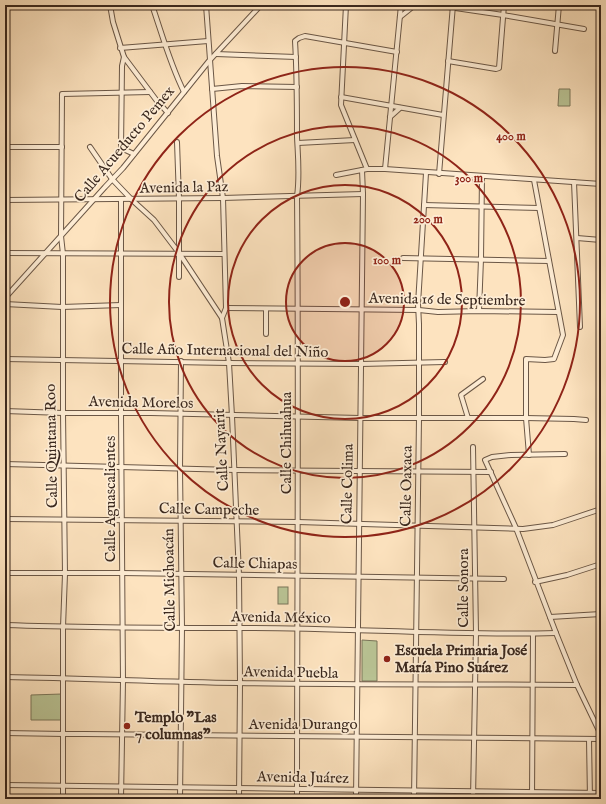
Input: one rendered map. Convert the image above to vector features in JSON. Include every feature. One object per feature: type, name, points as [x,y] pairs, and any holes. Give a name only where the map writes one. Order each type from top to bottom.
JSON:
[{"type":"street","points":[[110,5],[113,22],[124,58],[168,113]]},
{"type":"street","points":[[152,5],[174,71],[184,92]]},
{"type":"street","points":[[206,5],[217,156],[223,198],[226,308],[222,318]]},
{"type":"street","name":"Calle Acueducto Pemex","points":[[5,298],[134,154],[209,61],[262,5]]},
{"type":"street","points":[[346,5],[341,105],[365,169]]},
{"type":"street","points":[[385,169],[401,5]]},
{"type":"street","points":[[400,17],[415,5]]},
{"type":"street","points":[[435,5],[584,29]]},
{"type":"street","points":[[448,61],[496,69],[499,68],[504,5]]},
{"type":"street","points":[[555,52],[559,5]]},
{"type":"street","points":[[438,174],[453,7]]},
{"type":"street","name":"Calle Chihuahua","points":[[297,799],[299,470],[297,196],[299,180],[296,41],[305,36],[344,43]]},
{"type":"street","points":[[120,48],[208,41]]},
{"type":"street","points":[[344,43],[396,52]]},
{"type":"street","points":[[216,54],[296,57]]},
{"type":"street","points":[[124,58],[120,148],[134,154]]},
{"type":"street","points":[[212,89],[242,86],[297,87]]},
{"type":"street","points":[[122,92],[150,92]]},
{"type":"street","name":"Calle Quintana Roo","points":[[63,799],[63,627],[65,574],[62,413],[62,94],[122,92]]},
{"type":"street","points":[[341,97],[443,115]]},
{"type":"street","points":[[390,117],[400,108]]},
{"type":"street","points":[[298,142],[355,140]]},
{"type":"street","points":[[177,142],[179,277]]},
{"type":"street","points":[[5,147],[62,148]]},
{"type":"street","name":"Calle Nayarit","points":[[90,147],[112,179],[131,200],[154,220],[179,253],[222,318],[228,363],[232,416],[239,575],[239,799]]},
{"type":"street","points":[[336,175],[365,169],[385,169],[438,174],[601,184]]},
{"type":"street","name":"Calle Colima","points":[[356,799],[359,471],[363,194],[365,169]]},
{"type":"street","name":"Calle Oaxaca","points":[[414,799],[418,526],[419,310],[426,173]]},
{"type":"street","points":[[479,311],[482,176]]},
{"type":"street","points":[[529,455],[526,418],[526,359],[554,359],[562,335],[534,180]]},
{"type":"street","points":[[574,182],[580,327]]},
{"type":"street","name":"Avenida la Paz","points":[[5,200],[131,200],[363,194]]},
{"type":"street","name":"Calle Aguascalientes","points":[[121,200],[123,681],[121,799]]},
{"type":"street","points":[[424,205],[539,208]]},
{"type":"street","points":[[577,238],[601,240]]},
{"type":"street","points":[[5,253],[224,254]]},
{"type":"street","points":[[403,258],[549,261]]},
{"type":"street","points":[[5,304],[62,307],[121,305]]},
{"type":"street","name":"Avenida 16 de Septiembre","points":[[226,308],[419,310],[438,312],[558,312]]},
{"type":"street","points":[[266,309],[266,334]]},
{"type":"street","name":"Calle Año Internacional del Niño","points":[[5,359],[361,364],[445,362]]},
{"type":"street","name":"Calle Michoacán","points":[[180,799],[182,628],[180,469],[181,361]]},
{"type":"street","points":[[468,418],[462,395],[483,379]]},
{"type":"street","name":"Avenida Morelos","points":[[5,411],[360,418],[526,418],[586,420]]},
{"type":"street","name":"Calle Sonora","points":[[473,447],[476,633],[473,799]]},
{"type":"street","points":[[564,454],[511,455],[492,457],[485,460],[516,528],[556,633],[601,735]]},
{"type":"street","points":[[5,464],[235,470],[491,472]]},
{"type":"street","name":"Calle Campeche","points":[[5,519],[122,519],[538,528],[553,525],[601,509]]},
{"type":"street","points":[[536,582],[567,575],[601,564]]},
{"type":"street","name":"Calle Chiapas","points":[[5,573],[122,573],[504,579]]},
{"type":"street","points":[[550,617],[601,614]]},
{"type":"street","points":[[5,618],[5,754]]},
{"type":"street","name":"Avenida México","points":[[5,625],[534,634],[556,633]]},
{"type":"street","points":[[532,799],[532,685],[534,634]]},
{"type":"street","name":"Avenida Puebla","points":[[5,677],[297,684],[578,685]]},
{"type":"street","name":"Avenida Durango","points":[[5,733],[180,736],[357,736],[414,738],[601,739]]},
{"type":"street","points":[[589,739],[590,799]]},
{"type":"street","name":"Avenida Juárez","points":[[5,785],[601,793]]},
{"type":"green space","points":[[559,89],[570,89],[570,106],[558,106]]},
{"type":"green space","points":[[278,587],[288,587],[288,604],[278,604]]},
{"type":"green space","points":[[362,640],[377,641],[377,681],[362,681]]},
{"type":"green space","points":[[62,694],[62,720],[31,720],[31,695]]},
{"type":"place","name":"Escuela Primaria José María Pino Suárez","points":[[387,659]]},
{"type":"place","name":"Templo \"Las 7 columnas\"","points":[[127,726]]}]
